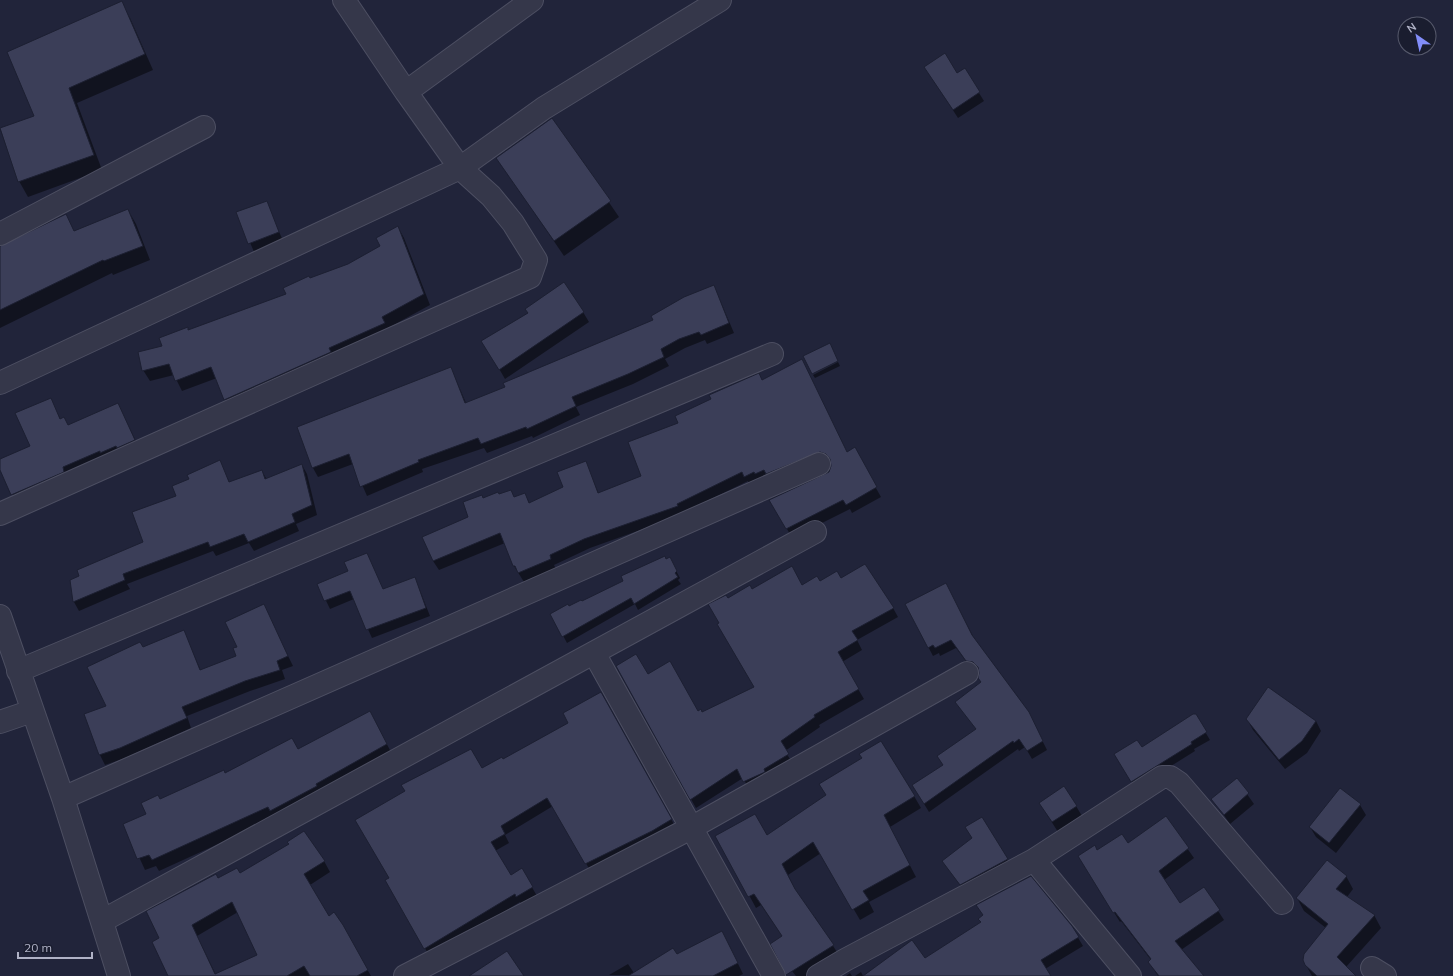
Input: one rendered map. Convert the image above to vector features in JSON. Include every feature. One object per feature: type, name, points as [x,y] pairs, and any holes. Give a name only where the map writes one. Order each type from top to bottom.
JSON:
[{"type":"street","points":[[0,514],[530,277],[536,260],[513,223],[491,196],[460,168],[406,92],[344,0]]},
{"type":"street","points":[[406,92],[532,0]]},
{"type":"street","points":[[0,383],[460,168],[544,108],[720,0]]},
{"type":"street","points":[[0,234],[204,127]]},
{"type":"street","points":[[18,672],[772,354]]},
{"type":"street","points":[[63,798],[819,464]]},
{"type":"street","points":[[102,921],[815,532]]},
{"type":"street","points":[[0,616],[18,672],[63,798],[119,976]]},
{"type":"street","points":[[594,653],[774,976]]},
{"type":"street","points":[[405,976],[691,828],[966,673]]},
{"type":"street","points":[[0,722],[32,711]]},
{"type":"street","points":[[818,976],[845,960],[1034,860],[1162,777],[1170,777],[1178,783],[1282,903]]},
{"type":"street","points":[[1034,860],[1130,976]]},
{"type":"building","points":[[122,1],[145,54],[69,88],[94,155],[18,182],[0,128],[34,116],[7,52]]},
{"type":"building","points":[[945,53],[957,73],[965,68],[980,92],[953,110],[924,67]]},
{"type":"building","points":[[552,118],[611,201],[554,241],[496,158]]},
{"type":"building","points":[[267,201],[279,232],[248,244],[236,212]]},
{"type":"building","points":[[128,209],[143,246],[104,261],[103,260],[0,310],[0,246],[66,214],[74,231]]},
{"type":"building","points":[[398,226],[424,294],[382,317],[385,323],[329,348],[331,352],[224,400],[211,367],[175,381],[169,364],[142,371],[138,352],[162,346],[159,338],[188,327],[188,330],[286,294],[283,288],[309,276],[310,278],[348,264],[380,246],[376,238]]},
{"type":"building","points":[[564,282],[584,312],[499,370],[481,341],[528,313],[525,309]]},
{"type":"building","points":[[714,285],[729,323],[701,335],[699,332],[679,339],[661,349],[664,357],[628,374],[572,397],[576,406],[527,429],[526,427],[481,444],[478,438],[418,460],[419,462],[360,487],[349,454],[312,468],[297,427],[451,367],[465,403],[505,387],[503,383],[653,320],[651,316],[684,297]]},
{"type":"building","points":[[830,343],[838,361],[812,374],[803,356]]},
{"type":"building","points":[[802,359],[847,452],[855,447],[877,487],[846,505],[843,500],[786,529],[769,500],[829,472],[831,466],[830,459],[826,454],[820,452],[766,474],[764,470],[755,474],[754,472],[744,477],[742,472],[677,504],[678,506],[584,539],[550,555],[551,559],[518,573],[515,566],[513,566],[500,533],[433,561],[422,537],[468,517],[463,502],[482,495],[483,498],[498,492],[499,494],[511,490],[514,497],[525,493],[529,503],[563,487],[557,472],[586,461],[598,493],[641,476],[628,442],[678,423],[675,416],[711,399],[709,395],[759,373],[762,380]]},
{"type":"building","points":[[51,398],[60,419],[64,417],[68,425],[118,403],[135,440],[117,448],[116,446],[100,453],[100,451],[63,467],[64,472],[11,495],[0,470],[0,459],[30,446],[15,413]]},
{"type":"building","points":[[220,460],[229,482],[262,470],[265,479],[302,464],[312,505],[292,514],[295,522],[248,542],[244,534],[210,547],[208,542],[123,574],[125,580],[73,602],[70,580],[79,576],[77,570],[143,542],[132,512],[176,496],[172,486],[189,479],[187,475]]},
{"type":"building","points":[[367,553],[383,589],[415,577],[426,608],[366,630],[350,591],[324,601],[317,584],[348,571],[344,562]]},
{"type":"building","points":[[665,556],[666,559],[670,557],[677,571],[675,573],[678,577],[634,604],[631,598],[562,637],[550,614],[568,604],[569,606],[581,600],[582,601],[623,581],[621,576]]},
{"type":"building","points":[[865,564],[894,608],[852,631],[858,640],[838,652],[859,689],[814,715],[815,717],[781,741],[789,754],[764,769],[765,772],[743,782],[737,769],[690,800],[616,666],[636,654],[648,674],[670,661],[698,711],[701,709],[702,712],[754,687],[717,624],[719,623],[708,604],[726,595],[728,598],[750,585],[752,589],[792,566],[802,585],[817,576],[820,581],[837,571],[841,578]]},
{"type":"building","points":[[946,583],[972,635],[1029,712],[1043,741],[1027,751],[1019,739],[1014,743],[1013,741],[924,804],[912,785],[943,765],[937,756],[976,729],[955,702],[981,682],[978,678],[978,667],[973,662],[966,661],[951,640],[935,648],[933,645],[928,648],[905,604]]},
{"type":"building","points":[[264,604],[288,656],[277,661],[280,670],[245,681],[182,707],[187,718],[120,748],[99,755],[84,714],[106,706],[87,667],[140,642],[143,647],[184,630],[200,670],[236,656],[233,648],[237,647],[225,622]]},
{"type":"building","points":[[1268,687],[1316,721],[1302,741],[1279,760],[1246,719]]},
{"type":"building","points":[[601,692],[672,819],[652,831],[585,864],[547,798],[501,826],[505,834],[491,842],[511,875],[522,868],[533,887],[516,897],[515,894],[424,949],[385,880],[389,878],[355,820],[405,791],[401,785],[471,749],[482,768],[502,757],[503,759],[568,723],[563,713]]},
{"type":"building","points":[[370,711],[387,744],[316,784],[317,786],[270,811],[268,807],[152,860],[149,855],[137,859],[123,824],[146,814],[141,803],[158,795],[160,799],[224,770],[225,773],[292,738],[298,749]]},
{"type":"building","points":[[1193,714],[1196,714],[1207,732],[1191,742],[1192,744],[1131,782],[1114,754],[1137,740],[1142,747]]},
{"type":"building","points":[[881,741],[915,796],[884,815],[910,865],[863,891],[869,900],[852,910],[813,842],[782,864],[795,889],[834,945],[786,975],[770,944],[782,936],[754,894],[748,897],[715,836],[755,814],[767,835],[826,795],[819,784],[862,758],[859,754]]},
{"type":"building","points":[[1237,778],[1249,793],[1224,815],[1211,799]]},
{"type":"building","points":[[1064,786],[1077,806],[1052,822],[1039,803]]},
{"type":"building","points":[[1340,788],[1361,804],[1329,843],[1309,827]]},
{"type":"building","points":[[1166,816],[1189,848],[1159,871],[1180,903],[1204,887],[1220,910],[1175,941],[1204,976],[1159,976],[1148,962],[1151,959],[1115,912],[1113,913],[1078,856],[1095,845],[1097,850],[1122,834],[1128,843]]},
{"type":"building","points":[[982,817],[1008,859],[960,885],[942,861],[972,838],[965,827]]},
{"type":"building","points":[[304,831],[325,861],[304,874],[329,916],[334,912],[343,925],[368,970],[357,976],[310,976],[304,966],[287,976],[168,976],[152,942],[159,938],[146,911],[216,874],[218,878],[237,868],[240,873],[289,844],[287,842]],"holes":[[[232,902],[257,955],[215,974],[192,925]]]},
{"type":"building","points":[[1327,860],[1347,876],[1336,889],[1375,915],[1337,957],[1356,976],[1317,976],[1305,965],[1303,960],[1304,954],[1328,924],[1296,898]]},
{"type":"building","points":[[1031,876],[1072,926],[1079,937],[1041,960],[1051,976],[863,976],[912,940],[925,958],[981,922],[978,919],[983,915],[976,905]]},
{"type":"building","points":[[722,931],[738,963],[713,976],[628,976],[673,948],[677,954]]},
{"type":"building","points":[[507,951],[524,976],[469,976]]}]
